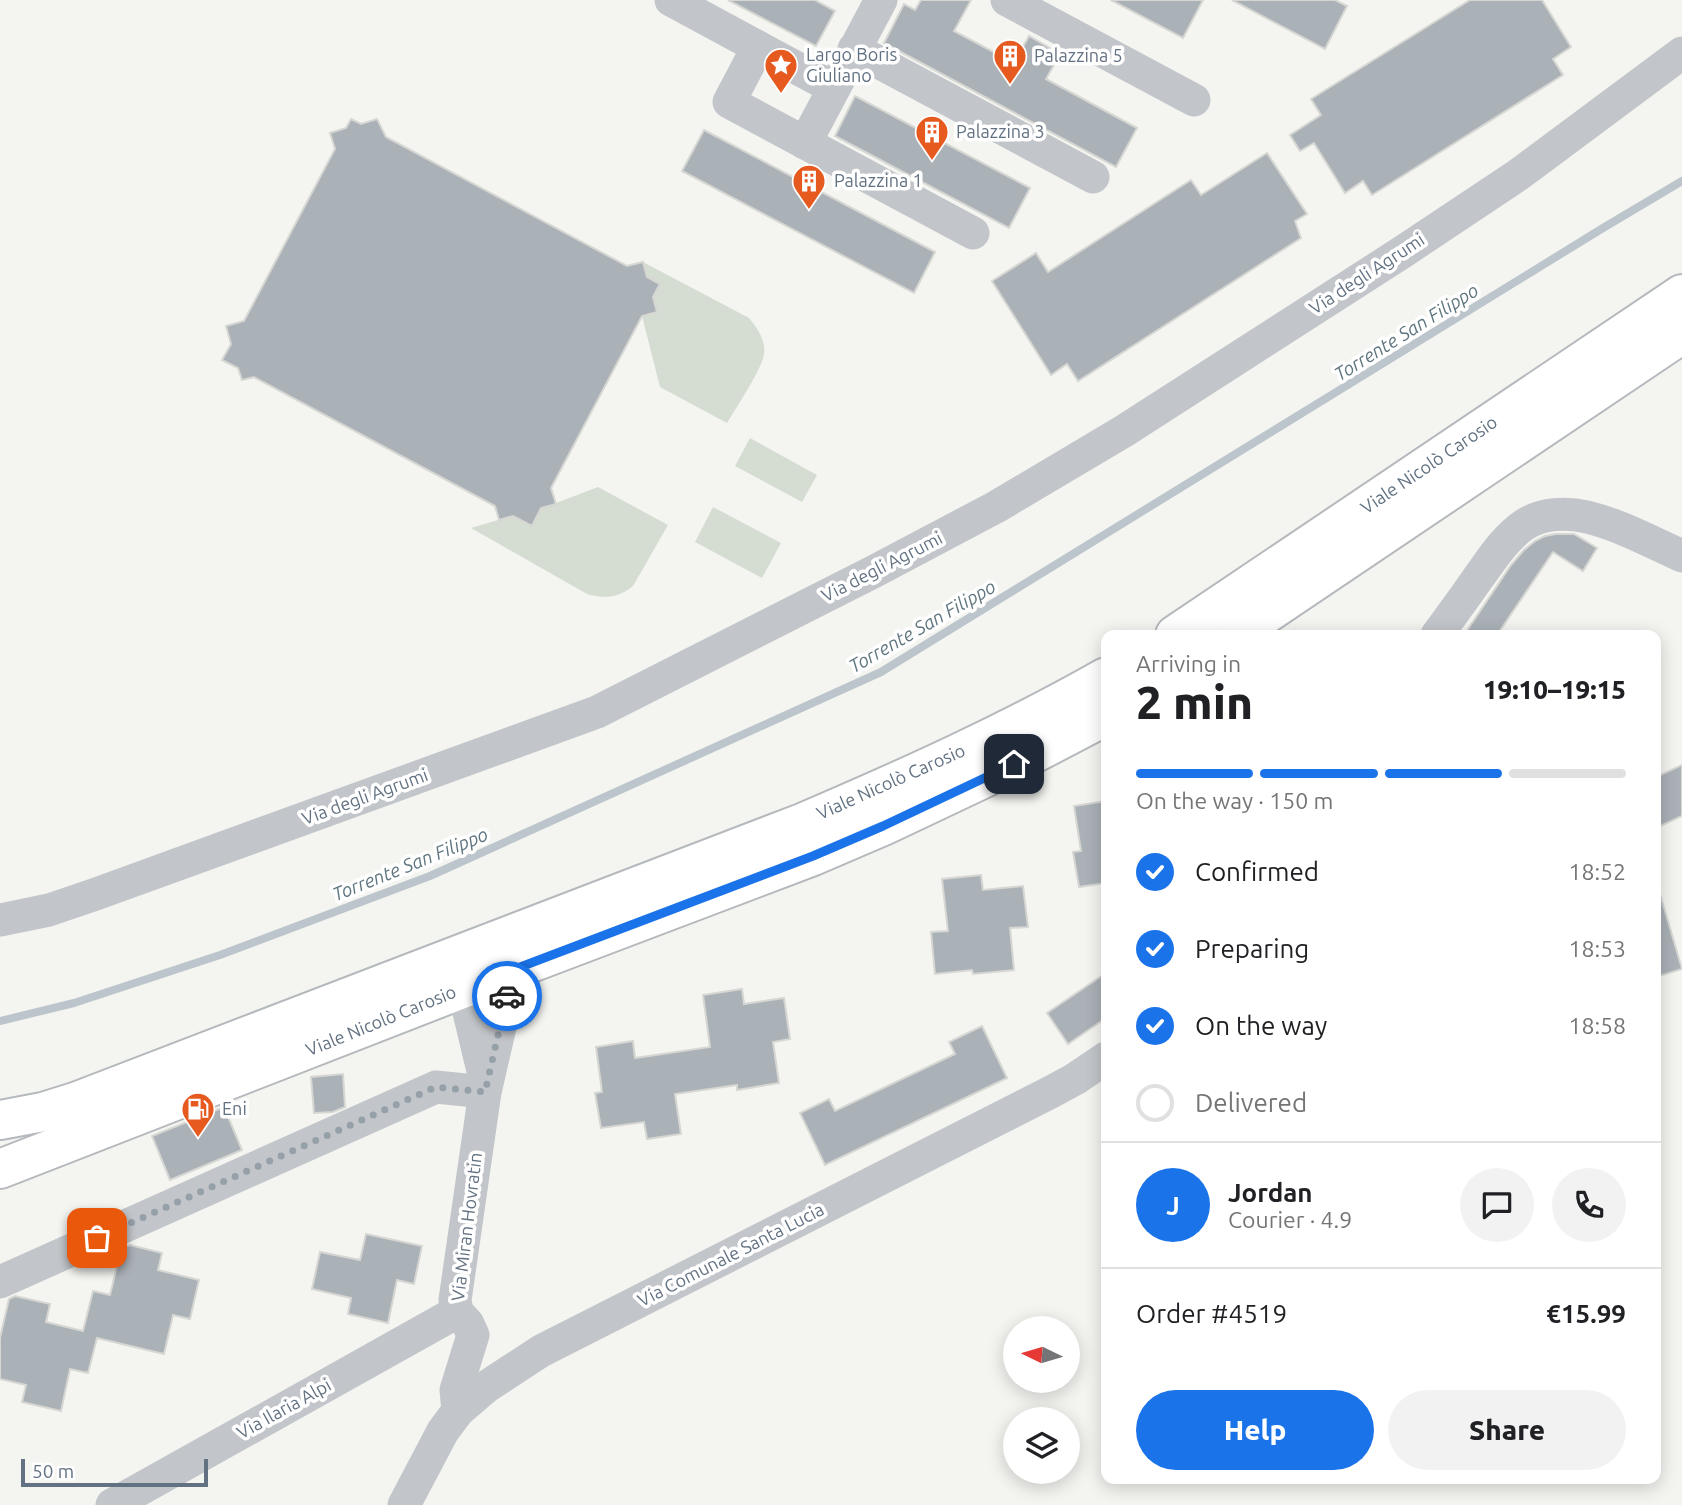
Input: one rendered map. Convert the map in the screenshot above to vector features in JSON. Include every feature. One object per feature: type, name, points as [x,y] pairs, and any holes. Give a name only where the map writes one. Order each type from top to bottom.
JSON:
[{"type":"main road","name":"Viale Nicolò Carosio","points":[[1182,630],[1682,294]]},
{"type":"main road","name":"Viale Nicolò Carosio","points":[[1242,630],[1682,334]]},
{"type":"main road","name":"Viale Nicolò Carosio","points":[[0,1168],[859,799],[1036,715],[1101,680]]},
{"type":"main road","name":"Viale Nicolò Carosio","points":[[0,1121],[75,1102],[456,973],[515,969],[813,856],[1014,764],[1101,719]]},
{"type":"street","points":[[671,0],[834,88]]},
{"type":"street","points":[[805,143],[881,0]]},
{"type":"street","points":[[1007,0],[1194,100]]},
{"type":"street","points":[[758,47],[729,102],[973,233]]},
{"type":"street","points":[[855,49],[1093,177]]},
{"type":"street","name":"Via degli Agrumi","points":[[0,920],[49,909],[96,894],[597,712],[875,571],[996,507],[1112,438],[1404,251],[1518,175],[1682,53]]},
{"type":"street","points":[[1441,630],[1509,538],[1525,524],[1542,516],[1585,516],[1610,524],[1682,556]]},
{"type":"street","name":"Via Miran Hovratin","points":[[458,1411],[456,1390],[473,1335],[468,1324],[457,1312],[456,1300],[486,1085],[515,969]]},
{"type":"street","name":"Via Miran Hovratin","points":[[456,973],[468,1008],[486,1085]]},
{"type":"street","name":"Via Comunale Santa Lucia","points":[[404,1505],[443,1430],[458,1411],[486,1387],[541,1351],[1051,1092],[1101,1061]]},
{"type":"street","points":[[0,1282],[436,1087],[486,1085]]},
{"type":"street","name":"Via Ilaria Alpi","points":[[112,1505],[457,1312]]},
{"type":"shaded area","points":[[643,262],[749,318],[760,334],[764,344],[762,361],[727,423],[660,387],[642,316],[657,312]]},
{"type":"shaded area","points":[[750,438],[817,475],[802,502],[735,466]]},
{"type":"shaded area","points":[[598,487],[668,525],[633,586],[617,595],[600,597],[587,594],[471,528],[556,503]]},
{"type":"shaded area","points":[[713,507],[781,543],[762,578],[695,542]]},
{"type":"building","points":[[728,0],[815,0],[835,11],[816,46]]},
{"type":"building","name":"Palazzina 5","points":[[921,0],[971,0],[954,31],[1014,63],[1029,36],[1060,54],[1046,79],[1137,128],[1116,167],[884,43],[904,4],[915,10]]},
{"type":"building","points":[[1111,0],[1203,0],[1183,38]]},
{"type":"building","points":[[1232,0],[1335,0],[1347,6],[1325,49]]},
{"type":"building","points":[[1470,0],[1542,0],[1571,47],[1553,59],[1563,75],[1372,195],[1363,181],[1345,193],[1314,143],[1300,151],[1290,135],[1321,115],[1311,99]]},
{"type":"building","name":"Palazzina 3","points":[[855,96],[1030,188],[1009,228],[835,136]]},
{"type":"building","points":[[351,119],[361,124],[377,119],[386,137],[627,266],[643,262],[647,277],[660,284],[653,297],[657,312],[642,316],[551,488],[556,504],[541,508],[532,526],[513,516],[499,520],[495,506],[254,377],[242,380],[238,368],[222,360],[231,344],[226,326],[244,321],[335,149],[330,133],[346,128]]},
{"type":"building","name":"Palazzina 1","points":[[704,130],[935,252],[914,293],[682,171]]},
{"type":"building","points":[[1267,153],[1307,214],[1295,221],[1301,238],[1078,381],[1067,364],[1051,375],[992,281],[1036,253],[1048,272],[1191,180],[1201,195]]},
{"type":"building","points":[[1574,534],[1597,548],[1583,571],[1553,552],[1500,630],[1467,630],[1524,550],[1545,536]]},
{"type":"building","points":[[1682,765],[1682,816],[1661,826],[1661,775]]},
{"type":"building","points":[[1101,802],[1101,884],[1079,887],[1073,852],[1081,851],[1074,806]]},
{"type":"building","points":[[981,875],[983,890],[1023,886],[1028,927],[1010,928],[1014,970],[973,974],[972,970],[935,974],[931,932],[948,931],[942,879]]},
{"type":"building","points":[[1661,897],[1682,969],[1661,975]]},
{"type":"building","points":[[1101,976],[1101,1021],[1068,1044],[1047,1013]]},
{"type":"building","points":[[742,989],[744,1004],[784,998],[790,1039],[773,1042],[779,1083],[737,1090],[737,1085],[675,1094],[681,1134],[647,1139],[644,1122],[601,1128],[595,1093],[602,1092],[596,1047],[633,1041],[635,1058],[710,1047],[703,995]]},
{"type":"building","points":[[982,1026],[1007,1078],[825,1165],[800,1113],[829,1099],[835,1111],[955,1054],[949,1042]]},
{"type":"building","points":[[343,1074],[345,1107],[333,1112],[314,1113],[311,1077]]},
{"type":"building","points":[[224,1107],[242,1150],[170,1180],[152,1136]]},
{"type":"building","points":[[366,1234],[422,1246],[414,1284],[397,1280],[388,1323],[348,1314],[351,1298],[312,1289],[320,1252],[360,1260]]},
{"type":"building","points":[[130,1245],[162,1253],[158,1270],[199,1280],[190,1319],[173,1315],[164,1354],[97,1338],[88,1373],[70,1369],[61,1411],[22,1402],[26,1385],[0,1379],[0,1338],[9,1299],[15,1296],[50,1304],[46,1322],[83,1331],[93,1291],[110,1295],[121,1249]]},
{"type":"waterway","name":"Torrente San Filippo","points":[[0,1021],[74,1003],[220,955],[430,876],[881,672],[1682,181]]},
{"type":"way so far","points":[[97,1238],[436,1087],[485,1092],[507,996]]},
{"type":"place","name":"Palazzina 5","points":[[1010,86]]},
{"type":"place","name":"Largo Boris Giuliano","points":[[781,95]]},
{"type":"place","name":"Palazzina 3","points":[[932,162]]},
{"type":"place","name":"Palazzina 1","points":[[809,211]]},
{"type":"place","name":"Eni","points":[[198,1139]]},
{"type":"route","points":[[507,996],[515,969],[813,856],[1014,764]]}]
